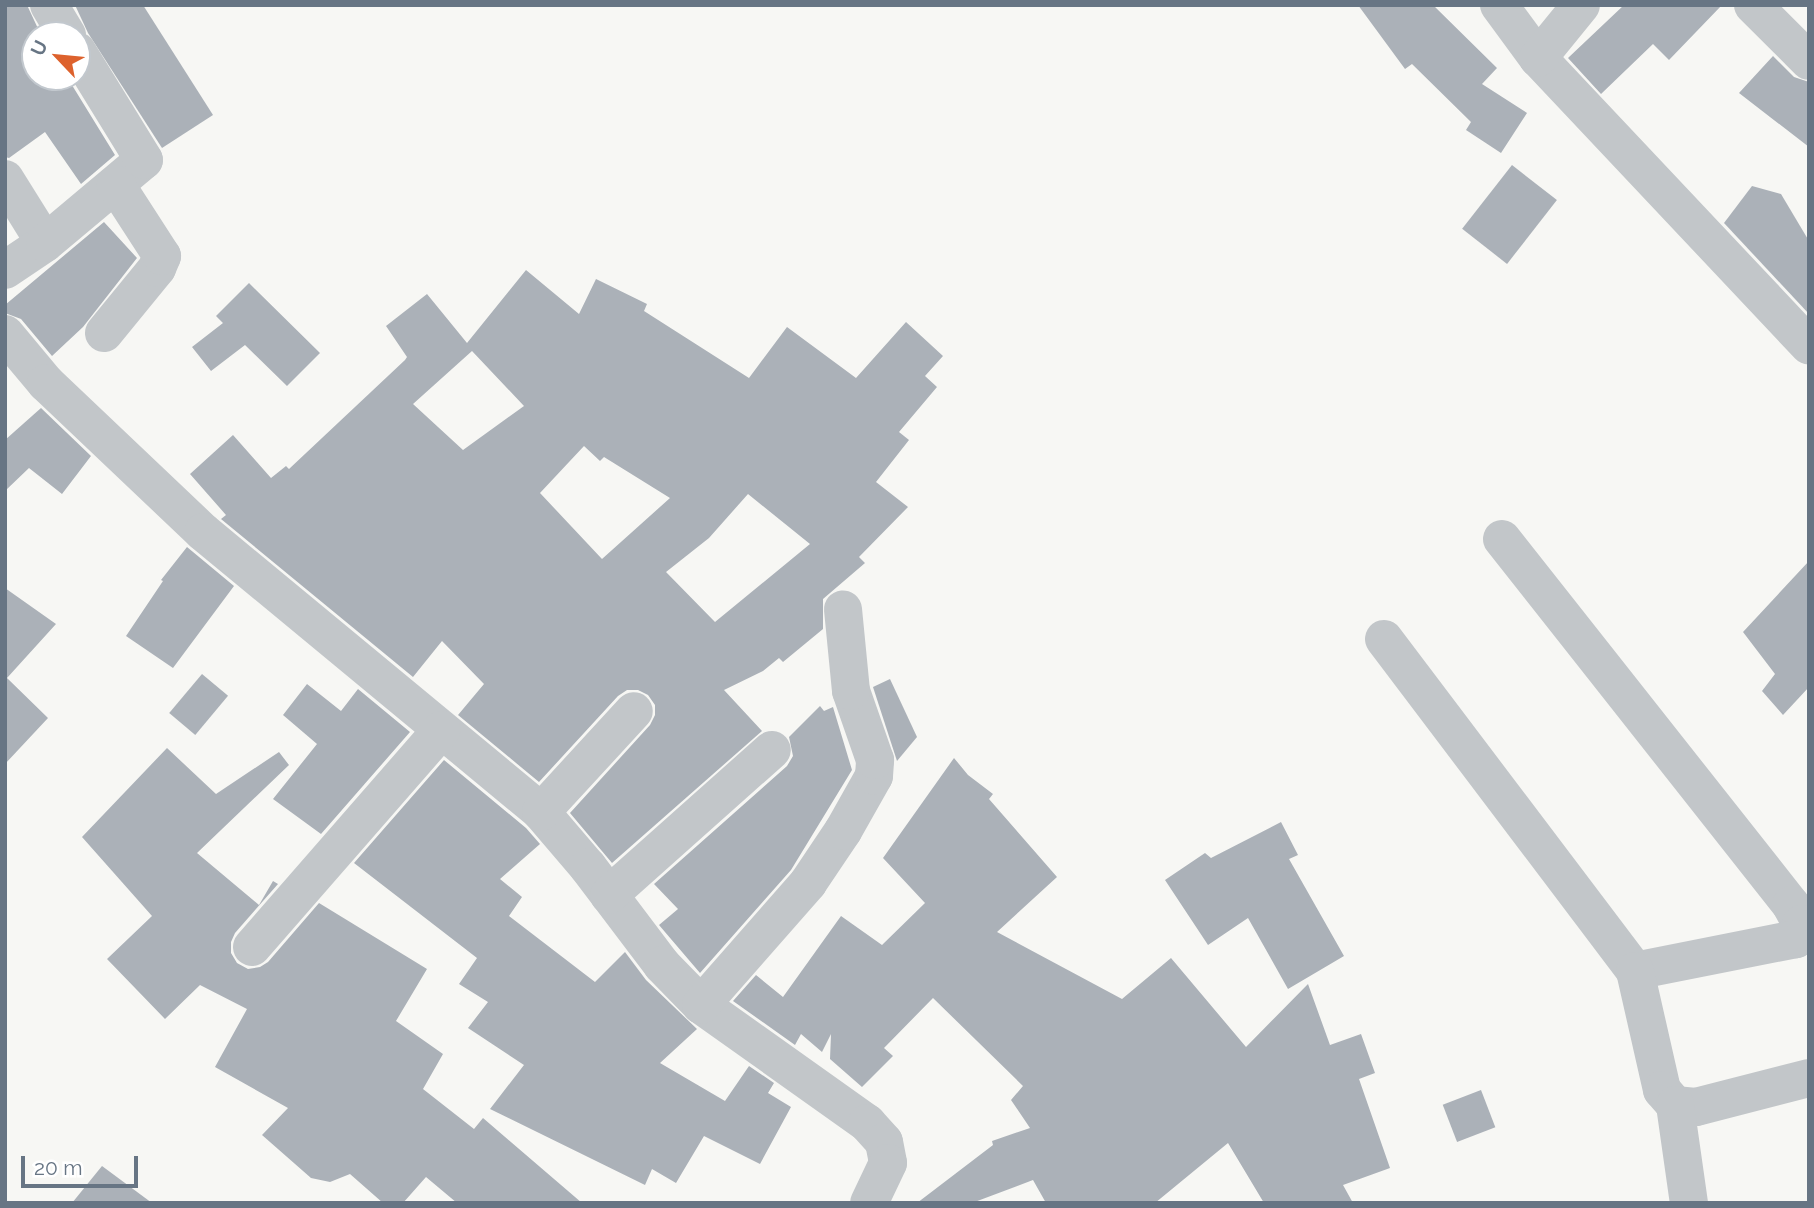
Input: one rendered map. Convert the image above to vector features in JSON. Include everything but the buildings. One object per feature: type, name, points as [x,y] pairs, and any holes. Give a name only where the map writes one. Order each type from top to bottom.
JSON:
[{"type":"street","points":[[49,5],[59,21]]},
{"type":"street","points":[[1499,5],[1538,58],[1805,336]]},
{"type":"street","points":[[1538,58],[1581,5]]},
{"type":"street","points":[[1753,5],[1809,61]]},
{"type":"street","points":[[91,83],[130,172],[162,256],[157,268],[104,332]]},
{"type":"street","points":[[5,271],[45,243],[130,172]]},
{"type":"street","points":[[5,179],[45,243]]},
{"type":"street","points":[[5,334],[46,383],[203,532],[541,812],[662,965],[701,1005],[867,1123],[884,1142],[888,1163],[869,1203]]},
{"type":"street","points":[[1502,538],[1791,905],[1801,924],[1796,939],[1635,971]]},
{"type":"street","points":[[701,1005],[807,883],[843,831],[874,776],[875,760],[851,691],[843,609]]},
{"type":"street","points":[[1384,639],[1635,971],[1662,1090],[1675,1105],[1689,1203]]},
{"type":"street","points":[[541,812],[634,711]]},
{"type":"street","points":[[252,947],[442,730]]},
{"type":"street","points":[[609,895],[772,750]]},
{"type":"street","points":[[1675,1105],[1696,1107],[1809,1078]]}]
